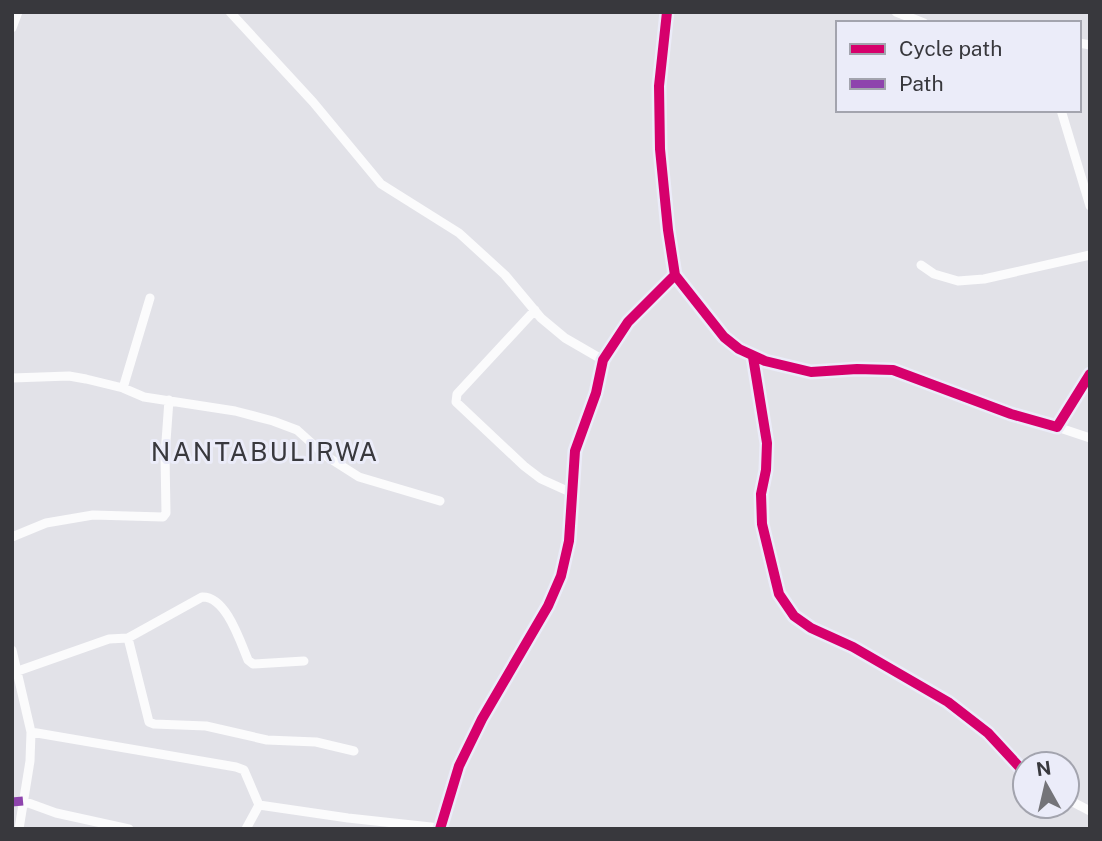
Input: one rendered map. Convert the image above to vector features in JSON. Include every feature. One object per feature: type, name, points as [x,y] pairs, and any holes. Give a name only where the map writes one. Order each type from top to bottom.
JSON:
[{"type":"street","points":[[12,27],[18,12]]},
{"type":"street","points":[[230,12],[313,102],[381,184],[459,233],[505,275],[535,310],[565,338],[603,359]]},
{"type":"street","points":[[667,12],[659,86],[660,149],[674,275],[724,337],[753,357],[811,372],[893,370],[1011,414],[1090,438]]},
{"type":"street","points":[[895,12],[919,21]]},
{"type":"street","points":[[1062,112],[1090,206]]},
{"type":"street","points":[[921,265],[934,274],[958,281],[984,279],[1090,256]]},
{"type":"street","points":[[259,805],[440,828],[459,766],[482,719],[543,614],[561,576],[569,541],[575,451],[596,393],[603,359],[628,322],[674,275]]},
{"type":"street","points":[[123,388],[150,298]]},
{"type":"street","points":[[535,310],[457,394],[456,401],[524,466],[541,479],[572,493]]},
{"type":"street","points":[[753,357],[767,443],[766,470],[761,494],[762,524],[779,594],[794,616],[811,628],[853,647],[948,702],[988,733],[1011,758]]},
{"type":"street","points":[[1057,427],[1090,374]]},
{"type":"street","points":[[12,378],[69,376],[123,388],[144,397],[235,411],[273,421],[297,430],[326,456],[359,477],[440,501]]},
{"type":"street","points":[[12,537],[46,523],[93,515],[163,517],[166,513],[165,455],[169,400]]},
{"type":"street","points":[[18,671],[108,639],[128,638],[192,600],[208,596],[222,608],[248,660],[253,664],[304,661]]},
{"type":"street","points":[[128,638],[149,722],[206,726],[267,740],[316,742],[354,751]]},
{"type":"street","points":[[12,650],[31,732],[19,829]]},
{"type":"street","points":[[31,732],[236,767],[244,770],[259,805]]},
{"type":"street","points":[[23,801],[56,813],[129,829]]},
{"type":"street","points":[[246,829],[259,805]]},
{"type":"marked path","points":[[12,802],[23,801]]},
{"type":"cycle path","points":[[667,12],[659,86],[660,149],[675,275],[724,337],[739,349],[765,361],[811,372],[893,370],[1011,414],[1057,427],[1090,374]]},
{"type":"cycle path","points":[[440,829],[459,766],[482,719],[548,606],[561,576],[569,541],[575,451],[596,393],[603,360],[628,322],[675,275]]},
{"type":"cycle path","points":[[753,357],[767,443],[766,470],[761,494],[762,524],[779,594],[794,616],[811,628],[853,647],[948,702],[988,733],[1011,758]]},
{"type":"district","name":"NANTABULIRWA","points":[[265,451]]}]
